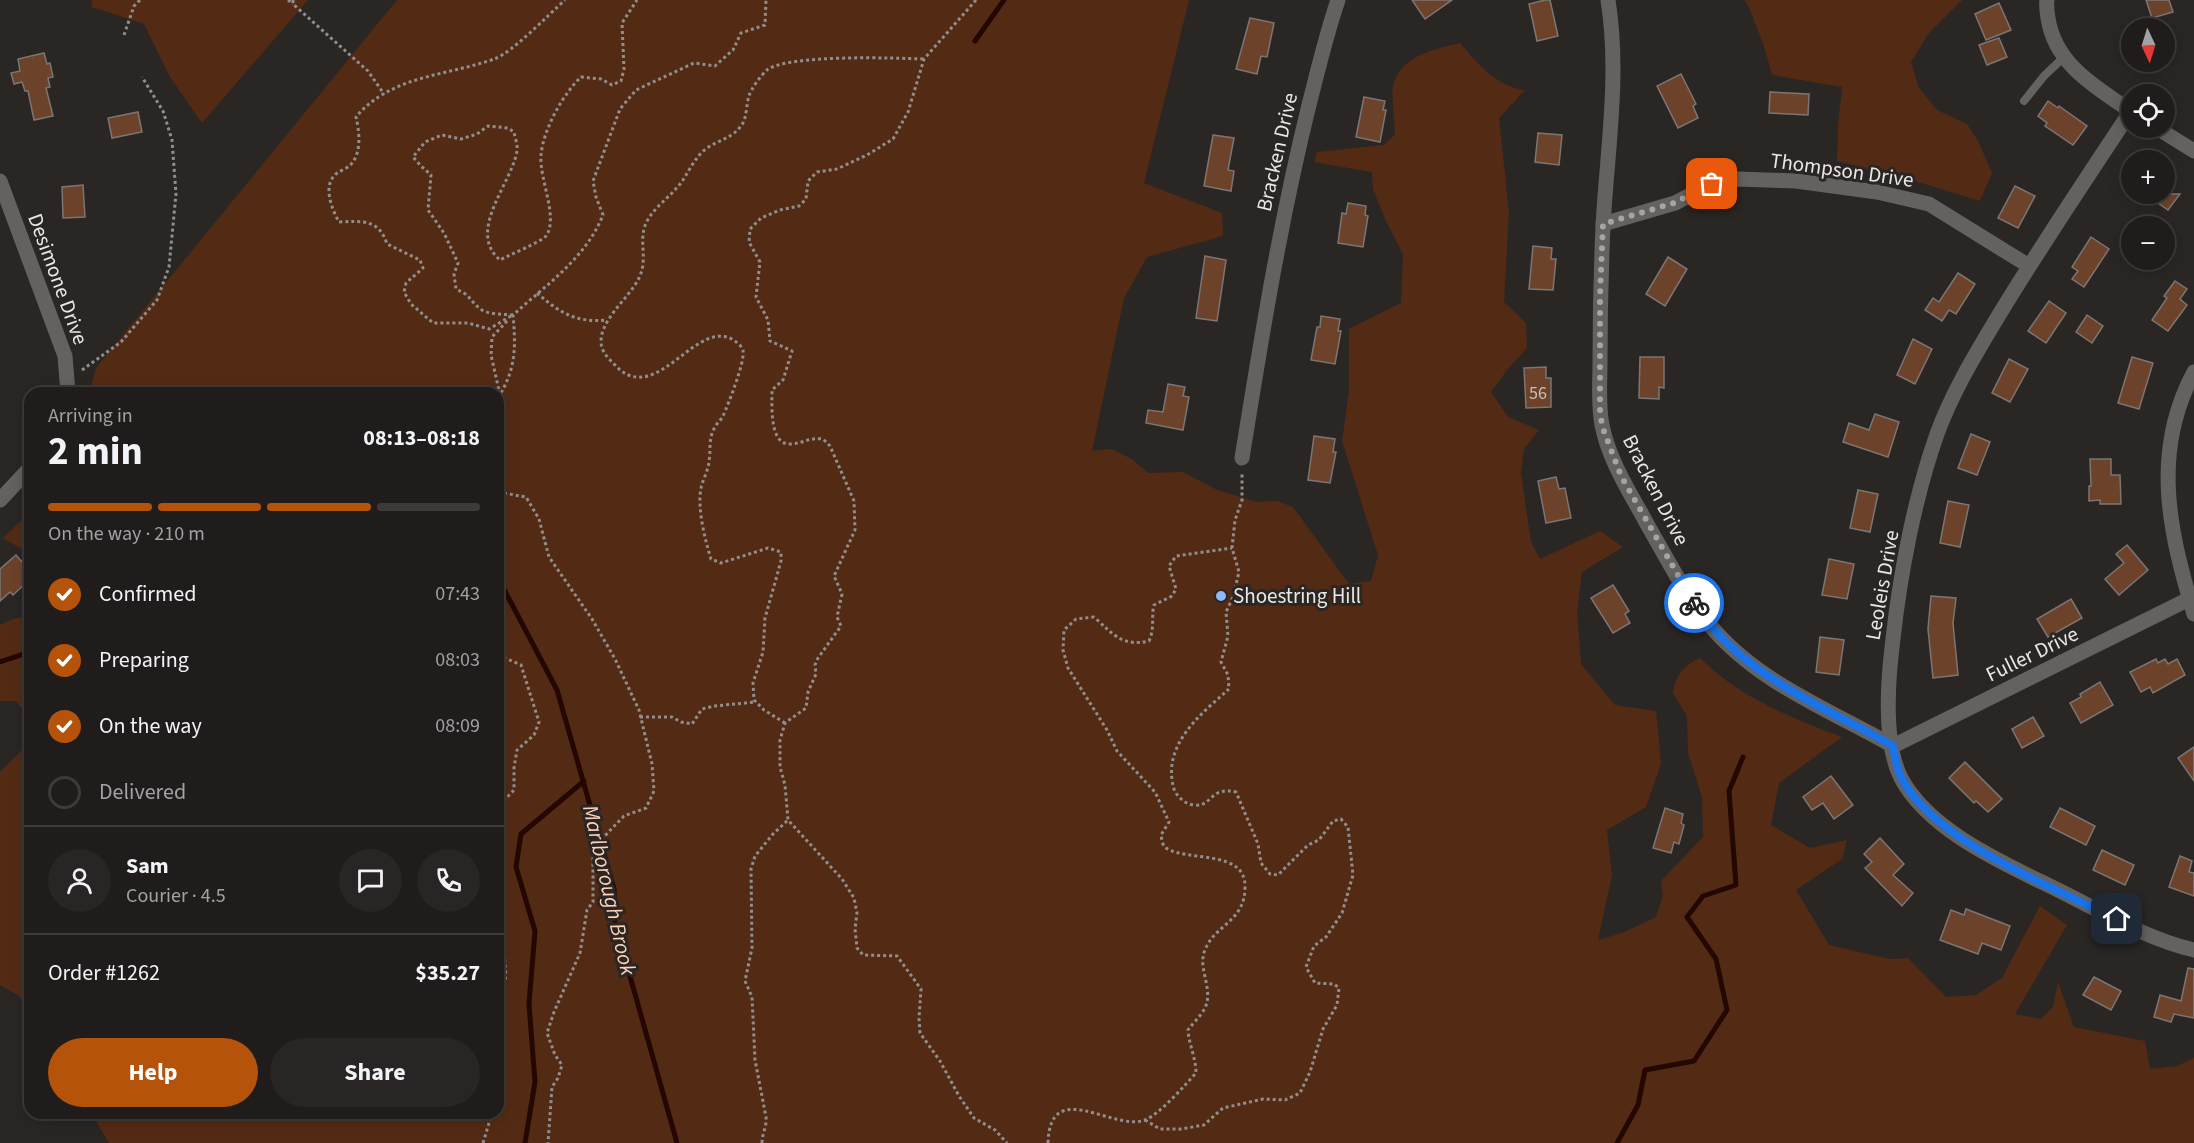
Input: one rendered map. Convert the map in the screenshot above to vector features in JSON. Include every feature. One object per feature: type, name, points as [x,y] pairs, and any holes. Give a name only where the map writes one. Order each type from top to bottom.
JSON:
[{"type":"street","name":"Bracken Drive","points":[[1242,458],[1289,185],[1338,0]]},
{"type":"street","name":"Bracken Drive","points":[[1608,0],[1612,23],[1612,116],[1600,296],[1600,410],[1602,426],[1612,457],[1631,495],[1698,609],[1726,642],[1761,672],[1893,746]]},
{"type":"street","points":[[2047,0],[2049,27],[2057,49],[2075,71],[2121,105]]},
{"type":"street","name":"Leoleis Drive","points":[[2121,127],[2029,266],[1966,371],[1946,413],[1929,460],[1904,566],[1895,622],[1889,691],[1889,721],[1898,769],[1910,792],[1956,834],[2004,863],[2154,938],[2194,950]]},
{"type":"street","points":[[2173,138],[2194,151]]},
{"type":"street","name":"Thompson Drive","points":[[1603,224],[1674,203],[1712,184],[1738,179],[1796,181],[1877,192],[1929,204],[2029,266]]},
{"type":"street","name":"Desimone Drive","points":[[0,181],[56,331],[64,356],[68,387]]},
{"type":"street","points":[[2192,606],[2178,561],[2167,477],[2173,426],[2182,396],[2194,372]]},
{"type":"street","points":[[0,500],[24,474]]},
{"type":"street","name":"Fuller Drive","points":[[1893,746],[2192,606]]},
{"type":"lane","points":[[2024,101],[2044,76],[2064,57]]},
{"type":"path","points":[[124,34],[134,6],[140,0]]},
{"type":"path","points":[[288,0],[293,2],[368,71],[384,94]]},
{"type":"path","points":[[513,315],[489,329],[468,323],[433,323],[411,303],[404,292],[406,283],[423,268],[420,260],[387,244],[383,232],[375,225],[355,221],[339,222],[330,207],[329,190],[334,176],[352,163],[358,146],[359,130],[356,117],[366,105],[413,79],[496,59],[521,40],[565,0]]},
{"type":"path","points":[[513,315],[480,310],[468,295],[456,289],[454,274],[458,263],[444,233],[428,210],[431,175],[413,157],[425,142],[442,135],[461,138],[477,134],[488,126],[508,128],[514,132],[518,149],[511,170],[496,198],[486,232],[495,255],[500,260],[545,237],[552,221],[542,174],[541,155],[545,133],[569,88],[581,77],[600,79],[612,85],[621,81],[624,69],[622,23],[637,0]]},
{"type":"path","points":[[497,387],[491,356],[492,337],[537,293],[573,263],[596,232],[603,215],[593,181],[620,109],[636,90],[694,63],[715,66],[734,50],[741,33],[765,25],[766,0]]},
{"type":"path","points":[[976,0],[924,59],[908,112],[892,139],[867,155],[837,169],[817,172],[808,181],[806,199],[799,206],[780,210],[761,218],[750,229],[749,242],[760,262],[756,297],[768,320],[770,340],[792,351],[783,380],[772,390],[772,413],[776,435],[784,443],[792,445],[812,437],[823,439],[830,447],[854,501],[855,530],[834,576],[842,594],[837,616],[841,626],[815,665],[816,674],[808,692],[806,708],[785,723],[780,740],[780,767],[785,785],[788,820],[842,879],[854,898],[857,913],[855,929],[857,948],[863,955],[897,956],[912,974],[921,989],[920,1034],[940,1061],[974,1118],[994,1130],[1007,1143]]},
{"type":"path","points":[[785,723],[764,710],[754,700],[753,683],[763,652],[765,618],[781,561],[781,552],[768,548],[722,563],[711,559],[704,537],[701,490],[709,462],[708,443],[715,426],[722,418],[739,373],[744,352],[741,345],[728,337],[711,336],[661,371],[644,377],[624,374],[610,361],[602,347],[604,328],[607,320],[623,303],[639,278],[645,262],[642,238],[646,223],[658,206],[682,182],[692,165],[707,148],[725,140],[742,125],[749,94],[768,69],[792,62],[822,59],[924,59]]},
{"type":"path","points":[[68,387],[121,342],[157,300],[169,267],[176,194],[172,140],[163,111],[142,76]]},
{"type":"path","points":[[537,293],[559,312],[592,321],[607,320]]},
{"type":"path","points":[[504,387],[513,369],[516,344],[513,315]]},
{"type":"path","points":[[1145,1120],[1160,1129],[1181,1129],[1204,1125],[1223,1108],[1263,1099],[1285,1100],[1300,1094],[1310,1072],[1323,1029],[1337,1005],[1339,988],[1334,984],[1315,983],[1306,967],[1314,946],[1326,937],[1342,913],[1345,904],[1353,875],[1348,827],[1341,819],[1333,821],[1318,840],[1308,845],[1278,875],[1270,874],[1261,863],[1258,844],[1236,792],[1225,789],[1215,793],[1205,803],[1196,806],[1185,802],[1175,791],[1171,771],[1178,743],[1194,721],[1229,689],[1228,675],[1221,662],[1228,636],[1226,612],[1233,597],[1239,572],[1232,548],[1235,520],[1242,500],[1242,458]]},
{"type":"path","points":[[504,493],[526,497],[539,519],[549,557],[592,619],[615,659],[639,710],[652,764],[654,791],[646,808],[624,816],[593,848],[593,902],[587,910],[580,953],[547,1033],[555,1055],[562,1065],[552,1087],[548,1143]]},
{"type":"path","points":[[1048,1143],[1050,1126],[1059,1114],[1076,1108],[1125,1122],[1145,1120],[1196,1073],[1196,1062],[1189,1044],[1188,1030],[1205,1008],[1209,994],[1203,954],[1208,944],[1233,919],[1245,902],[1245,883],[1240,869],[1220,859],[1180,852],[1166,848],[1163,844],[1161,835],[1169,822],[1155,792],[1117,751],[1107,730],[1068,668],[1063,650],[1064,630],[1076,619],[1094,617],[1119,640],[1136,644],[1149,641],[1153,632],[1154,605],[1172,596],[1176,588],[1169,566],[1176,556],[1232,548]]},
{"type":"path","points":[[504,658],[520,665],[539,722],[534,735],[518,750],[513,768],[514,790],[504,801]]},
{"type":"path","points":[[640,717],[672,717],[692,724],[702,709],[756,702]]},
{"type":"path","points":[[762,1143],[762,1136],[767,1126],[755,1060],[752,997],[745,981],[753,948],[751,869],[755,856],[788,820]]},
{"type":"path","points":[[504,949],[506,976],[504,984]]},
{"type":"path","points":[[483,1143],[490,1119]]},
{"type":"shaded area","points":[[92,0],[308,0],[202,123],[170,77],[144,24],[92,7]]},
{"type":"shaded area","points":[[397,0],[1189,0],[1144,183],[1222,213],[1223,236],[1147,257],[1124,298],[1092,451],[1111,449],[1132,459],[1148,473],[1183,472],[1217,490],[1257,502],[1277,501],[1293,507],[1349,584],[1371,581],[1378,555],[1342,441],[1349,391],[1349,329],[1401,303],[1403,254],[1373,189],[1372,172],[1314,162],[1317,152],[1384,145],[1395,134],[1392,93],[1399,73],[1405,65],[1421,55],[1460,43],[1488,73],[1505,84],[1525,90],[1499,118],[1509,213],[1504,302],[1526,323],[1527,348],[1491,392],[1508,417],[1539,430],[1524,449],[1521,473],[1531,542],[1540,559],[1600,531],[1623,547],[1582,572],[1577,612],[1581,664],[1615,705],[1656,711],[1661,764],[1646,807],[1607,830],[1612,875],[1598,940],[1622,933],[1656,917],[1663,896],[1661,881],[1703,837],[1702,797],[1688,753],[1687,716],[1673,693],[1681,671],[1700,658],[1715,672],[1766,705],[1842,737],[1779,783],[1771,825],[1810,848],[1847,840],[1842,859],[1796,890],[1829,945],[1890,959],[1908,958],[1946,997],[1976,995],[2002,978],[2040,906],[2067,925],[2015,1014],[2041,1019],[2053,1007],[2058,982],[2074,1027],[2145,1041],[2150,1069],[2177,1066],[2194,1058],[2194,1143],[109,1143],[95,1119],[504,1119],[504,387],[91,387],[96,368]]},
{"type":"shaded area","points":[[1744,0],[1962,0],[1928,34],[1911,62],[1919,88],[1937,110],[1967,124],[1978,141],[1992,173],[1980,201],[1837,161],[1842,87],[1772,75],[1764,46]]},
{"type":"shaded area","points":[[24,518],[24,550],[3,538]]},
{"type":"shaded area","points":[[24,616],[24,711],[16,701],[0,701],[0,625]]},
{"type":"shaded area","points":[[24,748],[24,1004],[19,996],[0,985],[0,772]]},
{"type":"building","points":[[1412,0],[1452,0],[1425,19]]},
{"type":"building","points":[[1550,0],[1558,36],[1537,41],[1529,4]]},
{"type":"building","points":[[2146,0],[2169,0],[2173,12],[2152,18]]},
{"type":"building","points":[[1999,3],[2011,30],[1986,40],[1975,14]]},
{"type":"building","points":[[1250,18],[1274,23],[1267,57],[1261,56],[1257,74],[1236,69]]},
{"type":"building","points":[[1999,38],[2007,57],[1987,65],[1979,45]]},
{"type":"building","points":[[44,53],[47,64],[50,63],[53,77],[48,78],[50,87],[46,88],[53,116],[34,120],[28,91],[25,91],[22,82],[14,84],[11,73],[20,71],[18,59]]},
{"type":"building","points":[[1681,74],[1696,104],[1693,106],[1698,118],[1678,128],[1657,86]]},
{"type":"building","points":[[1770,92],[1809,94],[1808,115],[1769,113]]},
{"type":"building","points":[[1364,97],[1385,101],[1383,110],[1386,110],[1380,142],[1356,137]]},
{"type":"building","points":[[2048,101],[2087,126],[2073,145],[2045,126],[2047,123],[2038,116]]},
{"type":"building","points":[[138,112],[142,132],[112,138],[108,118]]},
{"type":"building","points":[[1538,133],[1562,135],[1559,165],[1535,162]]},
{"type":"building","points":[[1213,135],[1234,138],[1228,170],[1234,171],[1231,191],[1204,186]]},
{"type":"building","points":[[83,185],[85,217],[63,218],[62,187]]},
{"type":"building","points":[[2015,186],[2035,196],[2018,228],[1998,218]]},
{"type":"building","points":[[1348,203],[1366,206],[1365,215],[1368,216],[1363,247],[1338,243],[1342,213],[1346,214]]},
{"type":"building","points":[[2159,204],[2172,204],[2168,210]]},
{"type":"building","points":[[2091,237],[2109,249],[2084,287],[2072,279],[2078,271],[2072,267]]},
{"type":"building","points":[[1533,246],[1552,248],[1551,259],[1556,259],[1553,290],[1529,289]]},
{"type":"building","points":[[1205,256],[1226,260],[1217,321],[1196,318]]},
{"type":"building","points":[[1668,257],[1687,269],[1665,306],[1646,294]]},
{"type":"building","points":[[1958,273],[1975,284],[1956,314],[1949,310],[1942,321],[1925,310],[1933,298],[1939,302]]},
{"type":"building","points":[[2175,281],[2187,289],[2180,299],[2187,305],[2168,331],[2152,320],[2167,298],[2164,296]]},
{"type":"building","points":[[2049,301],[2066,313],[2046,343],[2028,331]]},
{"type":"building","points":[[2087,315],[2103,326],[2092,343],[2076,332]]},
{"type":"building","points":[[1321,316],[1340,319],[1338,331],[1341,331],[1335,364],[1311,360]]},
{"type":"building","points":[[1913,339],[1932,349],[1915,384],[1897,375]]},
{"type":"building","points":[[1640,357],[1664,357],[1664,388],[1659,387],[1659,399],[1639,398]]},
{"type":"building","points":[[2132,357],[2153,363],[2139,409],[2118,403]]},
{"type":"building","points":[[2009,359],[2028,369],[2010,402],[1992,393]]},
{"type":"building","points":[[1546,367],[1546,378],[1551,378],[1551,407],[1526,408],[1524,368]]},
{"type":"building","points":[[1168,384],[1185,387],[1183,396],[1189,397],[1183,430],[1146,423],[1148,410],[1163,412]]},
{"type":"building","points":[[1875,414],[1899,422],[1888,457],[1843,442],[1849,423],[1869,430]]},
{"type":"building","points":[[1971,434],[1990,442],[1977,475],[1958,468]]},
{"type":"building","points":[[1314,436],[1335,439],[1333,452],[1336,452],[1330,483],[1308,480]]},
{"type":"building","points":[[2090,459],[2111,459],[2111,475],[2120,475],[2121,504],[2100,504],[2100,500],[2089,501]]},
{"type":"building","points":[[1556,477],[1559,489],[1565,488],[1571,518],[1546,523],[1538,481]]},
{"type":"building","points":[[1858,490],[1878,494],[1870,532],[1850,528]]},
{"type":"building","points":[[1948,501],[1969,505],[1960,547],[1940,543]]},
{"type":"building","points":[[2127,545],[2148,570],[2119,595],[2105,579],[2124,563],[2116,554]]},
{"type":"building","points":[[16,555],[24,564],[24,585],[13,595],[10,592],[0,601],[0,569]]},
{"type":"building","points":[[1829,559],[1854,564],[1847,599],[1822,595]]},
{"type":"building","points":[[1613,585],[1629,611],[1625,614],[1630,623],[1613,633],[1591,598]]},
{"type":"building","points":[[1931,596],[1956,598],[1953,623],[1958,675],[1933,678],[1928,629]]},
{"type":"building","points":[[2071,599],[2082,618],[2048,637],[2037,619]]},
{"type":"building","points":[[1820,637],[1844,640],[1839,675],[1816,672]]},
{"type":"building","points":[[2156,659],[2158,663],[2165,659],[2168,664],[2177,659],[2185,675],[2153,693],[2150,687],[2141,692],[2130,672]]},
{"type":"building","points":[[2100,682],[2113,705],[2081,723],[2070,703]]},
{"type":"building","points":[[2033,717],[2044,736],[2022,748],[2012,729]]},
{"type":"building","points":[[2194,747],[2194,781],[2178,758]]},
{"type":"building","points":[[1965,762],[2002,799],[1988,812],[1976,801],[1974,803],[1949,778]]},
{"type":"building","points":[[1831,776],[1853,805],[1834,819],[1823,803],[1812,810],[1803,797]]},
{"type":"building","points":[[1665,808],[1683,814],[1681,823],[1684,825],[1679,844],[1674,842],[1671,853],[1653,848]]},
{"type":"building","points":[[2060,808],[2095,826],[2086,845],[2050,827]]},
{"type":"building","points":[[1880,838],[1904,864],[1893,875],[1913,893],[1902,906],[1865,868],[1872,862],[1864,854]]},
{"type":"building","points":[[2102,850],[2134,865],[2125,885],[2093,870]]},
{"type":"building","points":[[2180,856],[2192,861],[2189,872],[2194,873],[2194,896],[2169,887]]},
{"type":"building","points":[[1966,909],[2010,926],[2001,950],[1982,943],[1978,954],[1940,940],[1951,910],[1964,915]]},
{"type":"building","points":[[2188,968],[2194,969],[2194,1018],[2174,1014],[2171,1022],[2154,1017],[2160,995],[2181,1001]]},
{"type":"building","points":[[2094,977],[2121,991],[2111,1010],[2083,995]]},
{"type":"waterway","points":[[975,41],[1004,0]]},
{"type":"waterway","name":"Marlborough Brook","points":[[504,589],[557,690],[614,889],[615,923],[677,1143]]},
{"type":"waterway","name":"Marlborough Brook","points":[[0,662],[24,654]]},
{"type":"waterway","name":"Marlborough Brook","points":[[1617,1143],[1638,1105],[1645,1070],[1694,1061],[1727,1010],[1716,959],[1687,917],[1703,896],[1736,885],[1729,791],[1743,757]]},
{"type":"waterway","points":[[525,1143],[535,1082],[529,1004],[535,931],[516,867],[521,834],[584,781]]},
{"type":"way so far","points":[[1694,603],[1621,476],[1602,426],[1600,296],[1603,224],[1674,203],[1712,184]]},
{"type":"place","name":"Shoestring Hill","points":[[1221,596]]},
{"type":"route","points":[[1694,603],[1726,642],[1761,672],[1893,746],[1898,769],[1910,792],[1956,834],[2004,863],[2117,919]]}]
